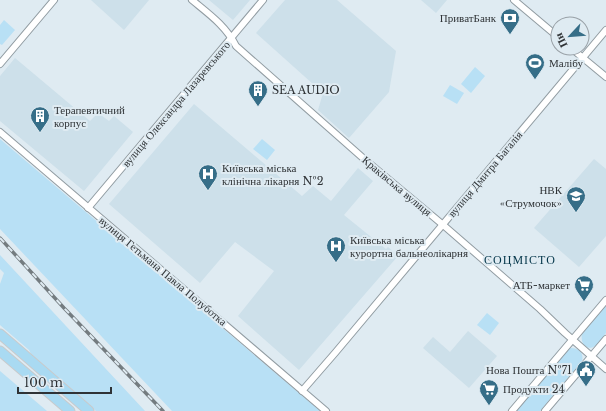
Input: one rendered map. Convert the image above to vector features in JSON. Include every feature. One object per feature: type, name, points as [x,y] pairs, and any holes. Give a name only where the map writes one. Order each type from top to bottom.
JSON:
[{"type":"main road","points":[[0,334],[89,411]]},
{"type":"main road","points":[[0,351],[70,411]]},
{"type":"street","points":[[0,64],[54,0]]},
{"type":"street","name":"Краківська вулиця","points":[[192,0],[225,28],[236,46],[363,158],[540,309],[572,340],[606,369]]},
{"type":"street","name":"вулиця Олександра Лазаревського","points":[[88,208],[263,0]]},
{"type":"street","points":[[514,0],[550,30]]},
{"type":"street","name":"вулиця Дмитра Багалія","points":[[302,391],[340,348],[442,224],[606,30]]},
{"type":"street","points":[[583,57],[606,78]]},
{"type":"street","name":"вулиця Гетьмана Павла Полуботка","points":[[0,132],[326,411]]},
{"type":"street","points":[[512,411],[606,300]]},
{"type":"street","points":[[545,411],[606,339]]},
{"type":"shaded area","points":[[91,0],[149,0],[124,30]]},
{"type":"shaded area","points":[[209,0],[250,0],[233,20]]},
{"type":"shaded area","points":[[285,0],[337,0],[396,51],[389,92],[349,138],[318,110],[323,93],[256,33]]},
{"type":"shaded area","points":[[421,0],[447,0],[436,13]]},
{"type":"shaded area","points":[[4,20],[15,30],[2,45],[0,44],[0,25]]},
{"type":"shaded area","points":[[15,58],[90,121],[98,113],[109,121],[114,116],[133,132],[84,191],[0,121],[0,76]]},
{"type":"shaded area","points":[[475,67],[485,76],[471,93],[461,84]]},
{"type":"shaded area","points":[[450,85],[464,93],[457,104],[443,96]]},
{"type":"shaded area","name":"Київська міська клінічна лікарня №2","points":[[194,104],[302,196],[313,186],[331,201],[358,168],[373,181],[344,215],[386,249],[388,247],[398,256],[299,370],[238,316],[274,271],[235,242],[200,283],[109,204]]},
{"type":"shaded area","points":[[0,139],[320,411],[172,411],[0,229]]},
{"type":"shaded area","points":[[262,139],[275,150],[267,160],[253,149]]},
{"type":"shaded area","name":"НВК «Струмочок»","points":[[594,159],[606,169],[606,236],[579,267],[534,228]]},
{"type":"shaded area","points":[[0,255],[145,411],[96,411],[33,358],[29,350],[0,325],[0,284],[4,273],[0,269]]},
{"type":"shaded area","points":[[606,306],[606,333],[595,346],[592,348],[586,347],[582,340],[582,334]]},
{"type":"shaded area","points":[[487,313],[499,323],[490,335],[477,325]]},
{"type":"shaded area","points":[[468,331],[497,356],[469,388],[423,348],[433,337],[450,352]]},
{"type":"shaded area","points":[[571,348],[582,353],[582,361],[540,411],[516,411],[568,349]]},
{"type":"shaded area","points":[[0,371],[47,411],[0,411]]},
{"type":"railway","points":[[0,238],[64,308],[163,411]]},
{"type":"place","name":"ПриватБанк","points":[[510,35]]},
{"type":"place","name":"Малібу","points":[[535,80]]},
{"type":"place","name":"SEA AUDIO","points":[[258,107]]},
{"type":"place","name":"Терапевтичний корпус","points":[[40,133]]},
{"type":"place","name":"Київська міська клінічна лікарня №2","points":[[208,191]]},
{"type":"place","name":"НВК «Струмочок»","points":[[576,213]]},
{"type":"place","name":"Київська міська курортна бальнеолікарня","points":[[336,263]]},
{"type":"place","name":"АТБ-маркет","points":[[584,302]]},
{"type":"place","name":"Нова Пошта №71","points":[[586,387]]},
{"type":"place","name":"Продукти 24","points":[[489,406]]},
{"type":"district","name":"СОЦМІСТО","points":[[520,259]]}]
